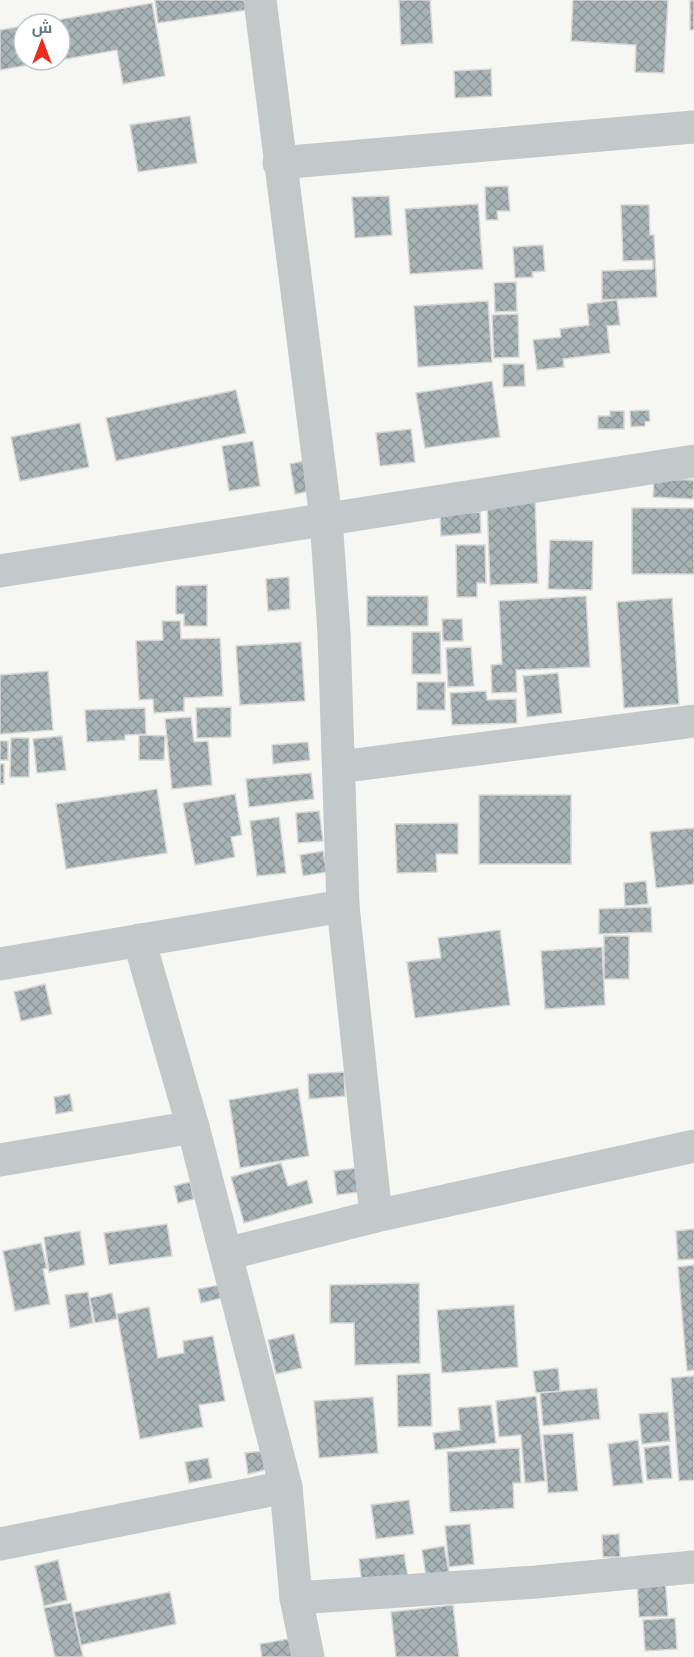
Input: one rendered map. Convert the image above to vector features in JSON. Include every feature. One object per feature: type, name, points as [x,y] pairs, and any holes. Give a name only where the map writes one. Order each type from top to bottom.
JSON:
[{"type":"street","points":[[260,0],[326,519],[334,633],[343,906],[376,1216]]},
{"type":"street","points":[[279,163],[694,126]]},
{"type":"street","points":[[0,571],[694,461]]},
{"type":"street","points":[[339,767],[694,721]]},
{"type":"street","points":[[0,964],[343,906]]},
{"type":"street","points":[[140,940],[193,1127],[286,1487],[296,1598],[308,1657]]},
{"type":"street","points":[[0,1160],[193,1127]]},
{"type":"street","points":[[226,1254],[376,1216],[694,1146]]},
{"type":"street","points":[[0,1544],[286,1487]]},
{"type":"street","points":[[296,1598],[536,1582],[694,1567]]},
{"type":"building","points":[[155,0],[244,0],[246,10],[158,23]]},
{"type":"building","points":[[399,0],[430,0],[433,43],[401,45]]},
{"type":"building","points":[[573,0],[668,0],[664,73],[635,72],[636,45],[571,41]]},
{"type":"building","points":[[690,0],[694,0],[694,30],[690,30]]},
{"type":"building","points":[[152,3],[165,76],[123,84],[117,50],[72,58],[72,17]]},
{"type":"building","points":[[12,28],[12,68],[0,70],[0,30]]},
{"type":"building","points":[[491,69],[492,96],[455,98],[454,71]]},
{"type":"building","points":[[190,116],[197,163],[138,172],[130,125]]},
{"type":"building","points":[[508,186],[510,211],[497,211],[498,220],[486,220],[485,187]]},
{"type":"building","points":[[389,196],[392,235],[355,238],[352,197]]},
{"type":"building","points":[[478,204],[483,269],[410,274],[405,209]]},
{"type":"building","points":[[621,205],[649,205],[650,235],[654,235],[657,297],[602,300],[602,271],[653,269],[653,260],[623,261]]},
{"type":"building","points":[[543,245],[545,271],[532,272],[533,277],[515,278],[513,247]]},
{"type":"building","points":[[516,282],[517,311],[495,312],[494,283]]},
{"type":"building","points":[[617,300],[620,325],[607,326],[610,353],[563,359],[564,367],[537,370],[533,340],[561,337],[560,329],[589,325],[587,304]]},
{"type":"building","points":[[488,301],[492,362],[418,367],[414,306]]},
{"type":"building","points":[[518,314],[519,357],[494,358],[492,315]]},
{"type":"building","points":[[503,364],[524,364],[525,386],[503,387]]},
{"type":"building","points":[[492,381],[500,437],[425,448],[416,393]]},
{"type":"building","points":[[236,390],[246,433],[116,461],[106,418]]},
{"type":"building","points":[[649,410],[650,421],[645,422],[645,426],[631,427],[630,411]]},
{"type":"building","points":[[610,411],[624,411],[624,429],[598,429],[598,416],[610,416]]},
{"type":"building","points":[[80,423],[89,467],[20,481],[11,437]]},
{"type":"building","points":[[411,429],[415,462],[380,466],[376,433]]},
{"type":"building","points":[[253,441],[260,486],[229,491],[222,446]]},
{"type":"building","points":[[308,460],[315,490],[295,494],[290,464]]},
{"type":"building","points":[[654,479],[694,480],[693,499],[653,497]]},
{"type":"building","points":[[535,499],[538,583],[490,585],[487,501]]},
{"type":"building","points":[[632,508],[694,508],[694,574],[632,574]]},
{"type":"building","points":[[480,512],[481,533],[441,536],[440,515]]},
{"type":"building","points":[[550,540],[593,541],[592,590],[548,589]]},
{"type":"building","points":[[456,545],[485,545],[486,583],[477,583],[477,597],[457,597]]},
{"type":"building","points":[[289,577],[290,609],[268,611],[266,579]]},
{"type":"building","points":[[207,585],[207,626],[184,626],[184,614],[176,614],[176,586]]},
{"type":"building","points":[[367,596],[428,596],[428,626],[367,626]]},
{"type":"building","points":[[586,596],[590,667],[516,670],[517,692],[492,693],[491,665],[502,664],[499,601]]},
{"type":"building","points":[[672,598],[679,704],[624,708],[617,602]]},
{"type":"building","points":[[442,619],[462,619],[463,641],[443,641]]},
{"type":"building","points":[[162,621],[180,621],[181,639],[220,638],[223,696],[184,698],[184,711],[154,713],[153,699],[139,700],[136,641],[163,640]]},
{"type":"building","points":[[412,632],[440,632],[441,674],[412,674]]},
{"type":"building","points":[[301,642],[305,701],[240,705],[236,646]]},
{"type":"building","points":[[471,647],[474,686],[448,687],[446,648]]},
{"type":"building","points":[[48,671],[53,730],[0,734],[0,675]]},
{"type":"building","points":[[558,673],[562,713],[527,717],[523,676]]},
{"type":"building","points":[[417,682],[445,682],[445,710],[417,710]]},
{"type":"building","points":[[486,691],[487,700],[516,699],[517,723],[452,725],[450,693]]},
{"type":"building","points":[[231,707],[231,737],[197,738],[196,708]]},
{"type":"building","points":[[145,708],[146,734],[125,735],[125,740],[87,742],[85,710]]},
{"type":"building","points":[[191,717],[194,742],[208,741],[212,785],[172,789],[165,719]]},
{"type":"building","points":[[139,735],[165,736],[164,760],[139,760]]},
{"type":"building","points":[[62,736],[66,770],[37,773],[33,739]]},
{"type":"building","points":[[11,738],[29,738],[29,777],[10,777]]},
{"type":"building","points":[[0,741],[8,741],[8,760],[0,760]]},
{"type":"building","points":[[308,742],[310,760],[273,764],[272,745]]},
{"type":"building","points":[[0,764],[4,764],[4,784],[0,784]]},
{"type":"building","points":[[311,773],[314,799],[249,807],[246,779]]},
{"type":"building","points":[[157,789],[167,853],[66,869],[56,804]]},
{"type":"building","points":[[235,794],[242,835],[231,837],[235,857],[195,865],[183,803]]},
{"type":"building","points":[[479,795],[571,795],[571,864],[479,864]]},
{"type":"building","points":[[319,811],[323,841],[298,843],[296,813]]},
{"type":"building","points":[[279,817],[286,873],[257,876],[250,821]]},
{"type":"building","points":[[458,823],[458,854],[436,854],[437,872],[397,873],[395,824]]},
{"type":"building","points":[[694,828],[694,884],[656,888],[650,832]]},
{"type":"building","points":[[323,851],[327,872],[303,876],[300,855]]},
{"type":"building","points":[[646,881],[648,904],[625,906],[624,883]]},
{"type":"building","points":[[651,907],[652,932],[599,934],[599,909]]},
{"type":"building","points":[[500,930],[510,1005],[415,1018],[407,962],[441,958],[438,938]]},
{"type":"building","points":[[604,936],[629,936],[629,979],[604,979]]},
{"type":"building","points":[[602,947],[605,1005],[545,1009],[541,951]]},
{"type":"building","points":[[45,984],[52,1014],[21,1021],[14,992]]},
{"type":"building","points":[[344,1072],[345,1096],[309,1099],[308,1074]]},
{"type":"building","points":[[298,1088],[309,1156],[240,1168],[229,1100]]},
{"type":"building","points":[[70,1094],[73,1111],[56,1114],[54,1097]]},
{"type":"building","points":[[281,1163],[288,1186],[307,1180],[313,1203],[244,1223],[231,1177]]},
{"type":"building","points":[[355,1168],[358,1192],[337,1195],[334,1171]]},
{"type":"building","points":[[190,1182],[194,1199],[178,1203],[174,1186]]},
{"type":"building","points":[[167,1224],[172,1256],[109,1265],[104,1233]]},
{"type":"building","points":[[694,1229],[694,1259],[678,1260],[676,1231]]},
{"type":"building","points":[[80,1231],[85,1265],[49,1272],[44,1237]]},
{"type":"building","points":[[41,1243],[47,1268],[43,1269],[50,1304],[15,1311],[3,1251]]},
{"type":"building","points":[[694,1265],[694,1370],[687,1371],[678,1267]]},
{"type":"building","points":[[419,1283],[420,1363],[355,1365],[354,1323],[330,1323],[330,1285]]},
{"type":"building","points":[[219,1285],[222,1298],[201,1303],[198,1289]]},
{"type":"building","points":[[88,1292],[93,1323],[70,1328],[65,1295]]},
{"type":"building","points":[[112,1293],[117,1319],[95,1323],[90,1298]]},
{"type":"building","points":[[514,1305],[518,1367],[442,1373],[437,1310]]},
{"type":"building","points":[[149,1307],[158,1358],[184,1353],[183,1341],[213,1336],[225,1401],[199,1405],[203,1427],[140,1439],[117,1314]]},
{"type":"building","points":[[294,1334],[302,1368],[276,1374],[268,1340]]},
{"type":"building","points":[[558,1368],[560,1391],[536,1393],[533,1371]]},
{"type":"building","points":[[430,1373],[432,1426],[398,1427],[397,1375]]},
{"type":"building","points":[[694,1376],[694,1480],[679,1481],[671,1378]]},
{"type":"building","points":[[597,1388],[600,1419],[543,1426],[540,1393]]},
{"type":"building","points":[[536,1396],[545,1481],[525,1483],[521,1435],[499,1437],[496,1401]]},
{"type":"building","points":[[373,1397],[378,1453],[319,1458],[314,1401]]},
{"type":"building","points":[[491,1405],[496,1443],[435,1450],[433,1433],[460,1430],[458,1408]]},
{"type":"building","points":[[668,1412],[670,1441],[642,1444],[639,1414]]},
{"type":"building","points":[[573,1433],[578,1491],[548,1493],[543,1435]]},
{"type":"building","points":[[638,1440],[643,1483],[613,1486],[608,1444]]},
{"type":"building","points":[[669,1445],[672,1478],[647,1480],[644,1448]]},
{"type":"building","points":[[519,1448],[521,1483],[513,1483],[514,1508],[450,1512],[447,1452]]},
{"type":"building","points":[[262,1451],[265,1470],[248,1474],[245,1453]]},
{"type":"building","points":[[208,1458],[212,1478],[189,1483],[185,1462]]},
{"type":"building","points":[[409,1500],[414,1534],[376,1539],[371,1505]]},
{"type":"building","points":[[470,1524],[474,1564],[449,1567],[445,1526]]},
{"type":"building","points":[[619,1534],[620,1557],[603,1557],[602,1535]]},
{"type":"building","points":[[444,1546],[449,1572],[426,1576],[422,1550]]},
{"type":"building","points":[[404,1554],[408,1578],[362,1584],[359,1559]]},
{"type":"building","points":[[58,1560],[67,1600],[44,1606],[35,1566]]},
{"type":"building","points":[[665,1578],[668,1616],[639,1617],[637,1580]]},
{"type":"building","points":[[170,1592],[176,1624],[81,1645],[74,1612]]},
{"type":"building","points":[[71,1603],[83,1657],[55,1657],[44,1608]]},
{"type":"building","points":[[453,1605],[459,1657],[396,1657],[391,1612]]},
{"type":"building","points":[[675,1618],[677,1649],[645,1651],[643,1620]]},
{"type":"building","points":[[294,1638],[298,1657],[262,1657],[260,1644]]}]
